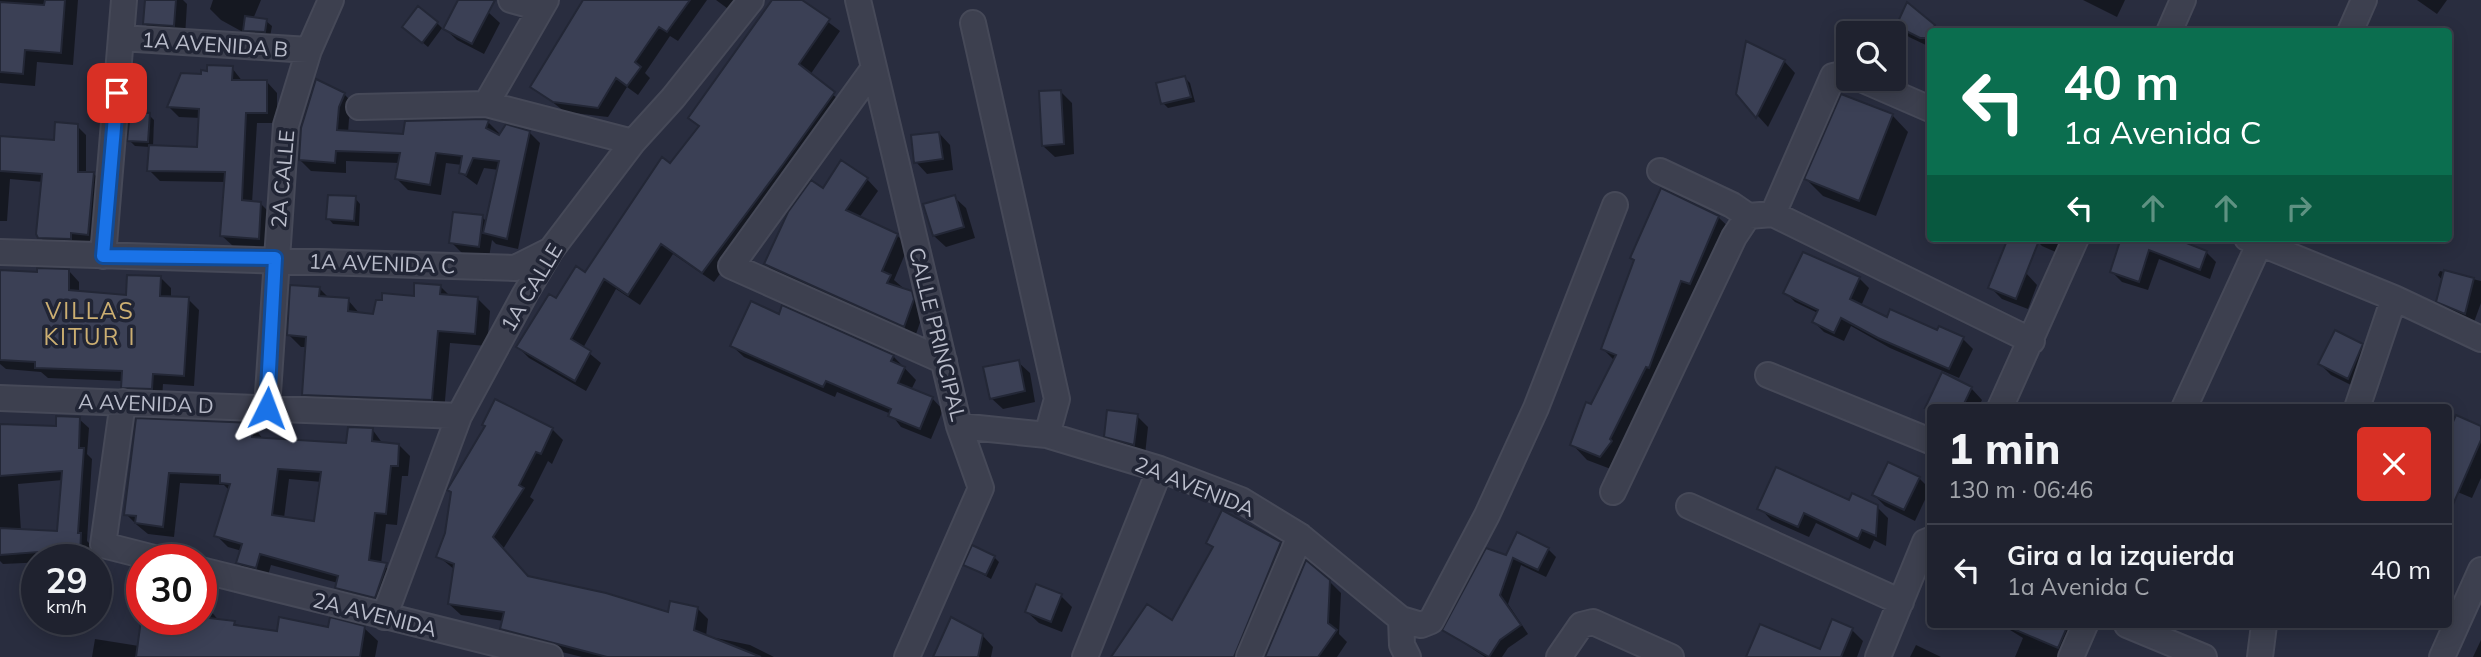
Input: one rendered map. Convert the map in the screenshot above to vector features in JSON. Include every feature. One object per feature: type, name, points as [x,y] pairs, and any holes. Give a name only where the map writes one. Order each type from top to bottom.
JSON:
[{"type":"street","points":[[103,256],[124,0]]},
{"type":"street","name":"2A CALLE","points":[[267,408],[286,125],[309,50],[331,0]]},
{"type":"street","points":[[486,104],[543,4],[511,0]]},
{"type":"street","name":"1A CALLE","points":[[384,617],[460,416],[551,250],[633,142],[673,98],[751,0]]},
{"type":"street","name":"CALLE PRINCIPAL","points":[[858,0],[959,426],[981,488],[908,657]]},
{"type":"street","points":[[2171,28],[2183,0]]},
{"type":"street","points":[[2352,28],[2364,0]]},
{"type":"street","points":[[973,23],[1057,399],[1046,435]]},
{"type":"street","name":"1A AVENIDA B","points":[[121,38],[309,50]]},
{"type":"street","points":[[874,68],[731,265],[944,362]]},
{"type":"street","points":[[1773,214],[1833,76],[1836,75]]},
{"type":"street","points":[[1889,91],[1927,108]]},
{"type":"street","points":[[359,107],[486,104],[633,142]]},
{"type":"street","points":[[1660,171],[1748,216],[1773,214],[2032,341]]},
{"type":"street","points":[[1408,657],[1402,645],[1401,619],[1421,625],[1431,621],[1487,515],[1536,408],[1615,205]]},
{"type":"street","points":[[1613,492],[1734,237],[1748,216]]},
{"type":"street","points":[[2002,404],[2074,242]]},
{"type":"street","points":[[2186,404],[2255,242]]},
{"type":"street","points":[[2261,242],[2394,298],[2481,340]]},
{"type":"street","name":"1A AVENIDA C","points":[[0,252],[275,258],[515,268],[551,250]]},
{"type":"street","points":[[515,268],[525,294]]},
{"type":"street","points":[[2358,404],[2394,298]]},
{"type":"street","points":[[1768,375],[1927,439]]},
{"type":"street","name":"A AVENIDA D","points":[[0,398],[460,416]]},
{"type":"street","points":[[123,402],[103,545],[126,551]]},
{"type":"street","name":"2A AVENIDA","points":[[959,426],[1046,435],[1160,469],[1241,499],[1300,536],[1401,619]]},
{"type":"street","points":[[1085,657],[1160,469]]},
{"type":"street","points":[[1689,506],[1901,602]]},
{"type":"street","points":[[1250,657],[1300,536]]},
{"type":"street","points":[[1878,657],[1927,541]]},
{"type":"street","points":[[2442,657],[2481,570]]},
{"type":"street","name":"2A AVENIDA","points":[[217,574],[550,657]]},
{"type":"street","points":[[1559,657],[1581,625],[1593,622],[1671,657]]},
{"type":"street","points":[[2071,657],[2084,628]]},
{"type":"street","points":[[2134,628],[2204,657]]},
{"type":"street","points":[[2260,657],[2264,628]]},
{"type":"building","points":[[45,0],[65,0],[61,53],[25,50],[23,74],[0,72],[0,2],[44,5]]},
{"type":"building","points":[[145,0],[176,0],[174,26],[143,24]]},
{"type":"building","points":[[458,0],[495,0],[472,44],[443,29]]},
{"type":"building","points":[[583,0],[690,0],[667,32],[659,27],[635,62],[641,67],[627,86],[616,78],[598,108],[553,102],[530,87]]},
{"type":"building","points":[[772,0],[802,0],[830,19],[799,64],[835,92],[784,163],[702,273],[661,244],[628,295],[604,279],[571,339],[591,351],[575,381],[516,347],[549,294],[556,298],[576,266],[585,272],[662,157],[670,163],[699,126],[688,118]]},
{"type":"building","points":[[1907,2],[1935,25],[1934,28],[1927,28],[1927,38],[1920,38],[1906,31],[1906,21],[1898,21]]},
{"type":"building","points":[[418,6],[438,22],[422,43],[402,27]]},
{"type":"building","points":[[245,16],[267,19],[265,32],[243,31]]},
{"type":"building","points":[[1746,41],[1785,60],[1756,118],[1736,94]]},
{"type":"building","points":[[207,65],[233,66],[232,80],[267,80],[267,113],[246,113],[242,200],[261,202],[259,239],[220,236],[225,172],[147,171],[149,145],[197,147],[199,109],[167,107],[181,73],[201,74],[201,70],[207,71]]},
{"type":"building","points":[[1185,76],[1191,97],[1161,104],[1156,83]]},
{"type":"building","points":[[316,79],[345,93],[339,107],[337,130],[403,134],[405,121],[484,119],[489,120],[486,128],[499,135],[506,124],[530,131],[507,239],[483,233],[499,161],[473,158],[466,175],[459,173],[462,156],[436,153],[430,185],[395,179],[400,153],[336,151],[335,163],[299,160],[301,128]]},
{"type":"building","points":[[1061,90],[1064,144],[1042,146],[1039,91]]},
{"type":"building","points":[[1841,94],[1893,114],[1859,201],[1804,179]]},
{"type":"building","points":[[130,112],[150,113],[148,142],[127,141]]},
{"type":"building","points":[[55,122],[78,124],[78,172],[94,172],[88,235],[71,233],[71,239],[38,238],[36,234],[42,174],[0,171],[0,136],[54,140]]},
{"type":"building","points":[[939,132],[943,159],[914,163],[911,135]]},
{"type":"building","points":[[841,160],[868,178],[846,210],[898,234],[882,271],[891,275],[887,283],[912,291],[914,299],[904,327],[764,264],[788,212],[811,180],[823,188]]},
{"type":"building","points":[[1661,188],[1719,216],[1690,284],[1681,281],[1649,368],[1646,367],[1610,439],[1612,441],[1600,457],[1570,445],[1586,402],[1591,404],[1616,355],[1601,349],[1634,260],[1630,258]]},
{"type":"building","points":[[328,195],[356,196],[354,221],[326,219]]},
{"type":"building","points":[[955,195],[964,227],[933,236],[923,204]]},
{"type":"building","points":[[453,212],[483,215],[479,247],[449,243]]},
{"type":"building","points":[[2006,242],[2038,242],[2016,299],[1988,288]]},
{"type":"building","points":[[2120,242],[2184,242],[2207,251],[2200,270],[2149,250],[2139,282],[2110,272]]},
{"type":"building","points":[[1803,252],[1860,277],[1850,299],[1887,317],[1890,309],[1937,330],[1939,326],[1964,337],[1949,369],[1878,338],[1841,318],[1834,333],[1812,322],[1818,310],[1783,293]]},
{"type":"building","points":[[37,268],[69,269],[69,290],[126,295],[127,275],[161,276],[160,296],[189,297],[184,376],[153,374],[152,389],[121,388],[122,371],[35,368],[35,362],[0,360],[0,270],[37,272]]},
{"type":"building","points":[[2444,270],[2474,278],[2465,314],[2436,302]]},
{"type":"building","points":[[414,283],[441,285],[440,294],[478,297],[475,334],[438,331],[432,400],[302,395],[306,337],[287,335],[290,285],[320,287],[319,296],[349,298],[348,311],[373,314],[376,300],[382,300],[382,293],[414,296]]},
{"type":"building","points":[[751,301],[779,314],[782,305],[894,355],[891,361],[905,367],[898,383],[933,397],[920,429],[888,416],[891,409],[826,381],[823,387],[730,346]]},
{"type":"building","points":[[2335,330],[2363,344],[2348,379],[2318,364]]},
{"type":"building","points":[[1019,360],[1025,391],[990,399],[983,367]]},
{"type":"building","points":[[1942,372],[1972,387],[1964,404],[1927,404],[1925,408]]},
{"type":"building","points":[[495,399],[553,428],[541,454],[536,452],[519,485],[524,488],[493,537],[528,576],[606,593],[668,612],[670,601],[698,607],[694,630],[761,657],[607,657],[500,629],[504,612],[448,604],[454,564],[436,557],[445,533],[451,492],[447,490],[485,426],[482,425]]},
{"type":"building","points":[[1107,410],[1138,414],[1134,445],[1104,437]]},
{"type":"building","points":[[2456,415],[2481,426],[2481,440],[2452,507],[2452,424]]},
{"type":"building","points":[[56,416],[80,417],[79,448],[84,448],[78,533],[81,533],[81,544],[21,544],[21,553],[0,555],[0,528],[57,531],[62,471],[0,476],[0,424],[56,426]]},
{"type":"building","points":[[136,418],[253,423],[252,437],[346,443],[348,427],[373,428],[372,441],[399,444],[398,466],[391,466],[386,514],[375,513],[369,560],[387,563],[375,598],[335,588],[338,576],[260,554],[256,568],[236,563],[242,544],[214,536],[230,484],[220,483],[220,475],[169,473],[163,527],[135,523],[136,516],[124,515]],"holes":[[[278,469],[321,472],[314,521],[272,515]]]},
{"type":"building","points":[[1888,462],[1920,477],[1904,510],[1872,495]]},
{"type":"building","points":[[1776,467],[1849,500],[1852,493],[1878,505],[1876,536],[1862,530],[1858,539],[1804,513],[1798,527],[1757,509]]},
{"type":"building","points":[[1222,510],[1281,542],[1234,657],[1111,657],[1147,604],[1172,620],[1213,547],[1206,543]]},
{"type":"building","points":[[1517,532],[1549,548],[1538,570],[1513,558],[1500,595],[1521,625],[1500,640],[1489,657],[1442,630],[1486,548],[1506,555]]},
{"type":"building","points":[[972,545],[995,556],[986,575],[963,565]]},
{"type":"building","points":[[1306,560],[1330,580],[1328,623],[1337,630],[1318,657],[1265,657]]},
{"type":"building","points":[[1036,584],[1062,594],[1051,622],[1025,612]]},
{"type":"building","points":[[279,617],[328,627],[330,617],[365,626],[360,657],[136,657],[139,635],[217,635],[217,619],[235,621],[234,625],[277,631]]},
{"type":"building","points":[[951,617],[983,634],[978,657],[933,657]]},
{"type":"building","points":[[1832,619],[1853,628],[1841,657],[1746,657],[1760,624],[1820,649]]},
{"type":"building","points":[[2011,628],[2067,628],[2058,648]]},
{"type":"district","name":"VILLAS KITUR I","points":[[90,323]]},
{"type":"route","points":[[117,93],[103,256],[275,258],[267,408]]}]
